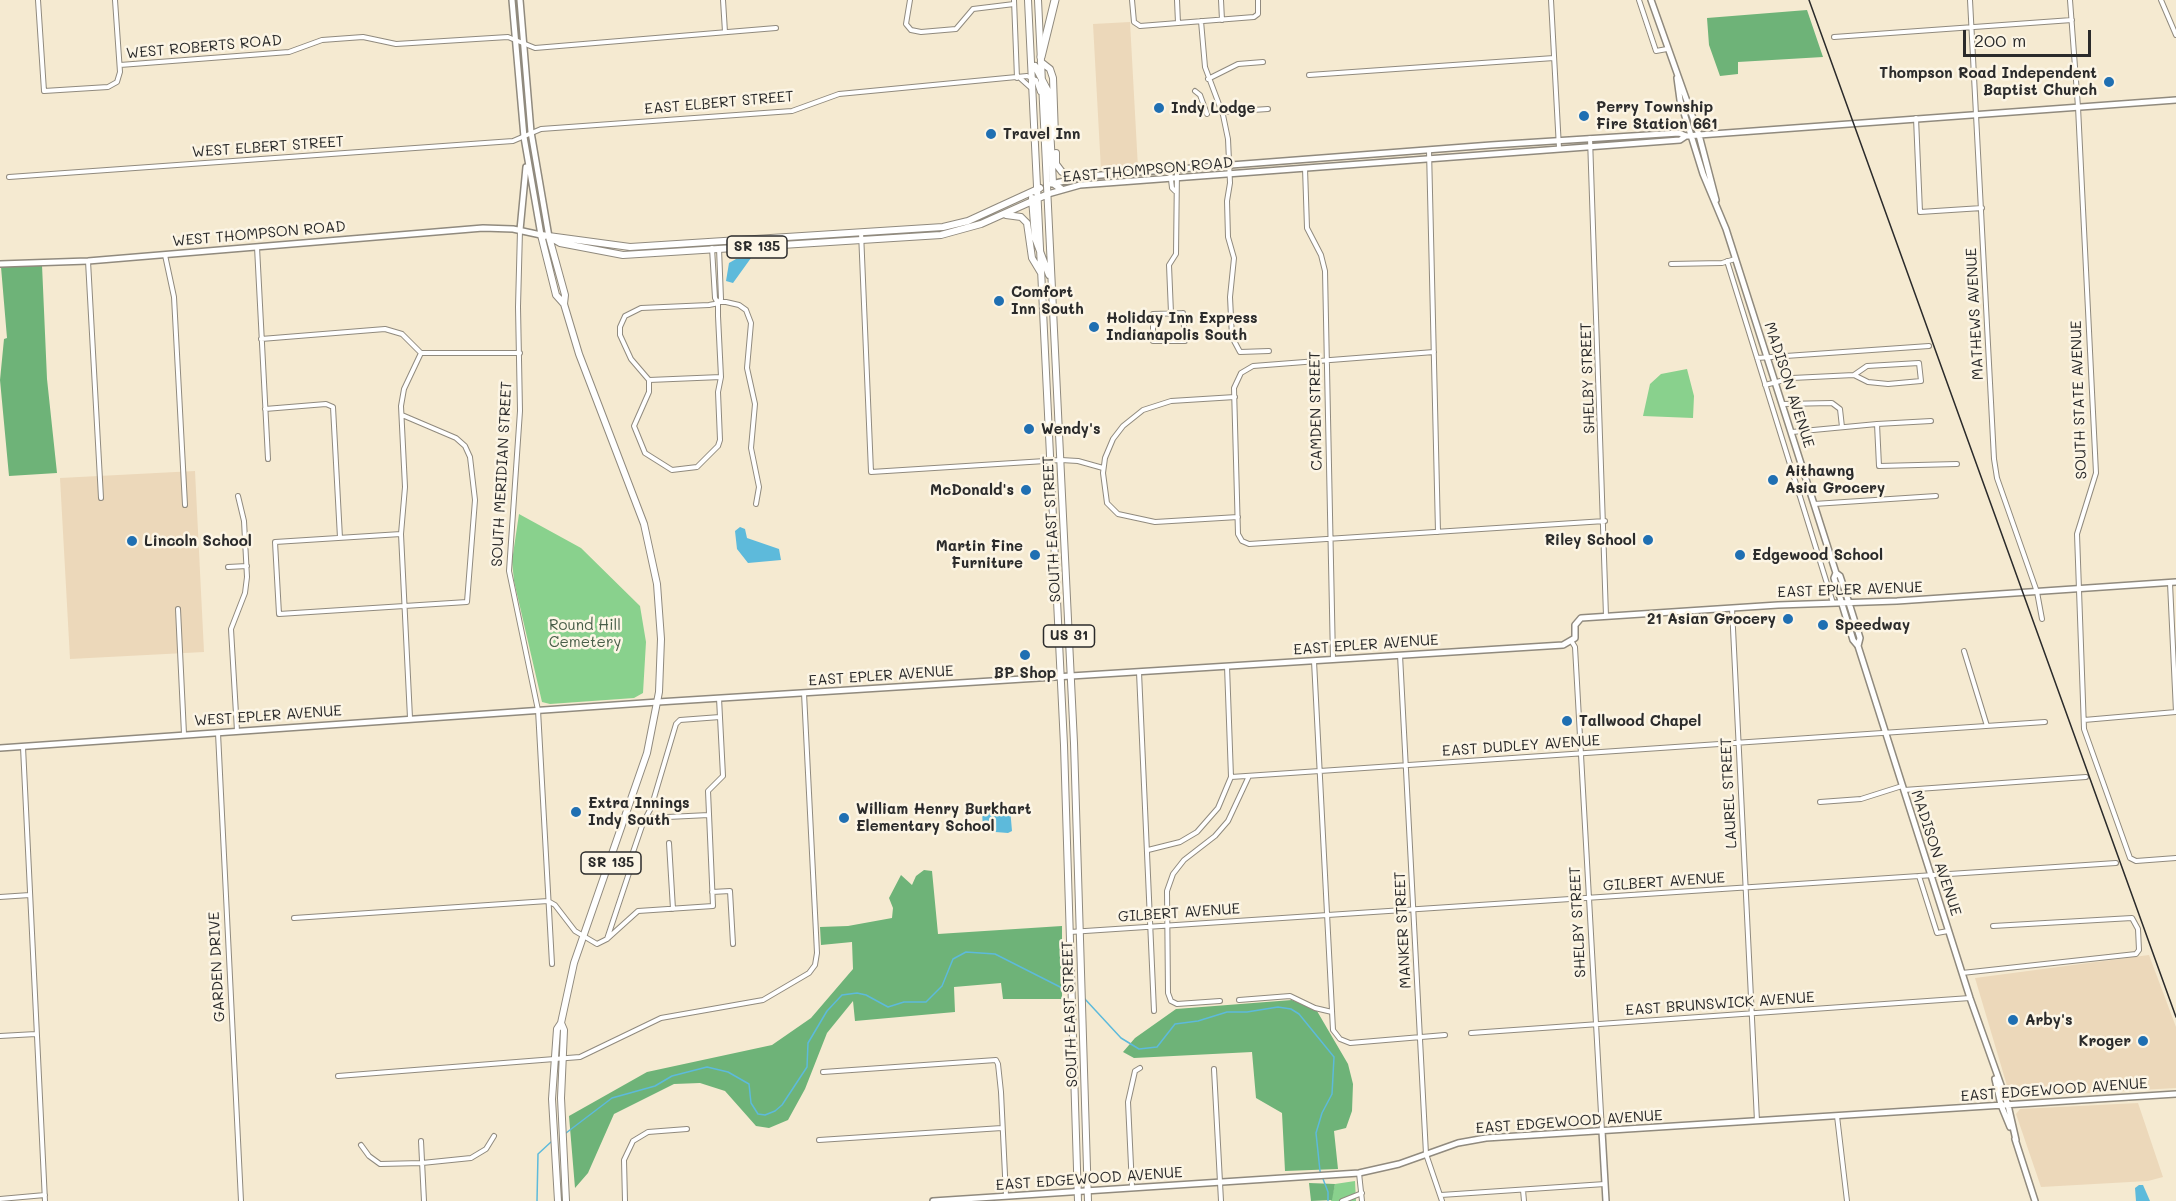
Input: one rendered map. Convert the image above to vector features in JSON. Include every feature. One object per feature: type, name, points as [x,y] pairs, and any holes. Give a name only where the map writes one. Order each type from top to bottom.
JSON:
[{"type":"highway","name":"US 31","points":[[1041,60],[1055,0]]},
{"type":"main road","name":"SOUTH MERIDIAN STREET","points":[[512,0],[519,42],[527,135],[527,163],[520,230]]},
{"type":"main road","name":"SOUTH MERIDIAN STREET","points":[[520,0],[519,42],[527,135],[549,237],[565,295],[564,304],[586,375],[635,496],[649,544],[661,624],[658,702],[640,778],[574,963],[561,1023],[557,1029],[554,1125],[558,1201]]},
{"type":"main road","name":"SOUTH EAST STREET","points":[[1028,0],[1038,189],[1035,200],[1071,676],[1088,1201]]},
{"type":"main road","name":"SOUTH EAST STREET","points":[[1038,0],[1042,95],[1050,184],[1048,194],[1053,288],[1061,677],[1078,1201]]},
{"type":"main road","name":"MADISON AVENUE","points":[[1651,0],[1712,175],[1717,205]]},
{"type":"main road","points":[[1030,42],[1036,71],[1049,98],[1050,184],[1061,189]]},
{"type":"main road","points":[[1041,60],[1050,69],[1053,78],[1056,164],[1064,174],[1078,178]]},
{"type":"main road","name":"MADISON AVENUE","points":[[1677,78],[1689,136],[1736,259],[1828,549],[1849,603],[1860,638],[1858,646]]},
{"type":"main road","name":"EAST THOMPSON ROAD","points":[[520,230],[541,236],[630,247],[951,226],[1050,184],[1078,178],[1174,170],[1305,168],[1680,140],[1699,135],[1916,118],[2176,100]]},
{"type":"main road","name":"EAST THOMPSON ROAD","points":[[549,237],[560,243],[623,255],[949,234],[1003,215],[1061,189],[1174,178],[1306,160],[1590,138],[1679,133],[1689,136]]},
{"type":"main road","points":[[1305,168],[1306,160]]},
{"type":"main road","name":"SOUTH MERIDIAN STREET","points":[[527,163],[541,236],[556,295],[564,304]]},
{"type":"main road","points":[[1023,196],[1035,200]]},
{"type":"main road","points":[[1003,215],[1017,215],[1025,219],[1032,258],[1041,274]]},
{"type":"main road","name":"WEST THOMPSON ROAD","points":[[0,264],[88,261],[483,228],[520,230]]},
{"type":"main road","points":[[1040,249],[1053,288]]},
{"type":"main road","name":"MADISON AVENUE","points":[[1836,573],[1834,578],[1853,640],[1858,646],[1992,1066],[2008,1105],[2035,1201]]},
{"type":"main road","name":"EAST EPLER AVENUE","points":[[538,710],[1314,661],[1572,642],[1577,619],[1606,616],[1732,607],[2037,592],[2173,582]]},
{"type":"main road","name":"WEST EPLER AVENUE","points":[[0,748],[538,710]]},
{"type":"main road","name":"SOUTH MERIDIAN STREET","points":[[557,1060],[566,1201]]},
{"type":"main road","name":"MADISON AVENUE","points":[[1992,1066],[2001,1105],[2016,1140]]},
{"type":"main road","name":"EAST EDGEWOOD AVENUE","points":[[933,1201],[1359,1173],[1391,1167],[1480,1138],[2176,1094]]},
{"type":"main road","name":"SHELBY STREET","points":[[1602,1131],[1606,1201]]},
{"type":"street","name":"WEST ROBERTS ROAD","points":[[38,0],[44,91],[110,87],[118,79],[120,65],[293,52],[322,40],[363,36],[396,44],[508,37],[536,48],[776,28]]},
{"type":"street","points":[[115,0],[120,65]]},
{"type":"street","points":[[723,0],[725,32]]},
{"type":"street","points":[[910,0],[906,24],[910,30],[921,32],[957,29],[974,9],[1014,2],[1018,78],[1033,91]]},
{"type":"street","points":[[1132,0],[1135,24],[1222,20],[1257,15],[1258,0]]},
{"type":"street","points":[[1177,0],[1178,23]]},
{"type":"street","points":[[1221,0],[1222,20]]},
{"type":"street","points":[[1551,0],[1559,148]]},
{"type":"street","points":[[1639,0],[1656,51],[1667,49]]},
{"type":"street","name":"MATHEWS AVENUE","points":[[1970,0],[1994,459],[1997,478],[2037,592],[2042,619]]},
{"type":"street","name":"SOUTH STATE AVENUE","points":[[2070,0],[2079,107],[2096,473],[2078,531],[2084,729],[2132,859],[2176,858]]},
{"type":"street","points":[[2161,0],[2176,35]]},
{"type":"street","points":[[1834,37],[2072,20]]},
{"type":"street","points":[[1201,21],[1203,57],[1208,79],[1222,112],[1228,135],[1230,170],[1227,201],[1228,237],[1234,258],[1230,297],[1232,337],[1240,352],[1269,351]]},
{"type":"street","points":[[1309,75],[1554,58]]},
{"type":"street","points":[[1208,79],[1238,64],[1263,62]]},
{"type":"street","points":[[1032,76],[1042,95]]},
{"type":"street","name":"EAST ELBERT STREET","points":[[527,135],[541,129],[792,111],[839,94],[1032,76]]},
{"type":"street","points":[[1195,91],[1200,95],[1207,114]]},
{"type":"street","points":[[1222,112],[1268,109]]},
{"type":"street","points":[[1916,118],[1920,212],[1982,208]]},
{"type":"street","name":"WEST ELBERT STREET","points":[[9,177],[513,141],[527,135]]},
{"type":"street","name":"SHELBY STREET","points":[[1590,138],[1605,521],[1606,616]]},
{"type":"street","points":[[1429,150],[1438,532]]},
{"type":"street","name":"CAMDEN STREET","points":[[1305,168],[1306,228],[1325,269],[1333,659]]},
{"type":"street","points":[[1171,313],[1169,265],[1176,254],[1174,170]]},
{"type":"street","name":"SOUTH MERIDIAN STREET","points":[[520,230],[520,423],[509,571],[538,710],[552,964]]},
{"type":"street","points":[[861,232],[871,472],[1056,460],[1078,461],[1103,468]]},
{"type":"street","points":[[715,241],[715,298],[718,303],[721,377],[718,392],[720,444],[697,467],[670,469],[648,456],[634,426],[649,392],[649,380],[631,359],[621,335],[623,320],[633,310],[718,303],[740,305],[747,312],[751,321],[747,363],[755,404],[751,448],[760,490],[756,504]]},
{"type":"street","points":[[257,247],[268,459]]},
{"type":"street","points":[[165,255],[174,297],[185,505]]},
{"type":"street","points":[[1671,264],[1736,259]]},
{"type":"street","points":[[88,261],[101,498]]},
{"type":"street","name":"MADISON AVENUE","points":[[1727,261],[1833,603]]},
{"type":"street","points":[[1171,313],[1184,313],[1186,340],[1154,342],[1152,316],[1171,313]]},
{"type":"street","points":[[261,339],[385,329],[402,334],[422,353],[520,353]]},
{"type":"street","points":[[1757,358],[1929,346]]},
{"type":"street","points":[[1434,352],[1294,362],[1245,369],[1236,381],[1235,397],[1239,537],[1247,543],[1605,521]]},
{"type":"street","points":[[410,718],[401,534],[405,487],[402,415],[403,391],[422,353]]},
{"type":"street","points":[[1765,386],[1792,378],[1854,375],[1868,382],[1888,384],[1921,381],[1918,363],[1867,366],[1854,375]]},
{"type":"street","points":[[649,380],[721,377]]},
{"type":"street","points":[[1235,397],[1171,401],[1143,410],[1127,422],[1115,436],[1108,449],[1103,468],[1107,503],[1118,514],[1155,522],[1238,517]]},
{"type":"street","points":[[1783,404],[1832,402],[1840,409],[1842,427]]},
{"type":"street","points":[[265,409],[330,405],[334,411],[340,538]]},
{"type":"street","points":[[401,534],[275,542],[279,614],[467,602],[475,500],[470,457],[464,445],[456,438],[402,415]]},
{"type":"street","points":[[1792,432],[1931,421]]},
{"type":"street","points":[[1877,424],[1879,466],[1957,464]]},
{"type":"street","points":[[1798,488],[1808,485]]},
{"type":"street","points":[[237,731],[231,629],[246,590],[247,566],[244,519],[238,496]]},
{"type":"street","points":[[1814,504],[1936,496]]},
{"type":"street","points":[[1818,553],[1828,549]]},
{"type":"street","points":[[228,567],[247,566]]},
{"type":"street","points":[[2084,720],[2176,712],[2173,582]]},
{"type":"street","name":"LAUREL STREET","points":[[1732,607],[1757,1121]]},
{"type":"street","points":[[178,609],[184,734]]},
{"type":"street","name":"SHELBY STREET","points":[[1572,642],[1575,647],[1602,1131]]},
{"type":"street","points":[[1964,651],[1987,726]]},
{"type":"street","name":"MANKER STREET","points":[[1400,655],[1426,1154],[1442,1201]]},
{"type":"street","points":[[1314,661],[1333,1030],[1340,1038],[1350,1043],[1445,1035]]},
{"type":"street","points":[[1148,850],[1180,842],[1200,829],[1218,808],[1232,777],[1227,666]]},
{"type":"street","points":[[1139,672],[1154,1011]]},
{"type":"street","points":[[339,1076],[557,1060],[591,1053],[661,1018],[754,1003],[771,997],[812,970],[816,959],[816,936],[804,693]]},
{"type":"street","points":[[294,918],[549,901],[584,938],[597,944],[607,939],[634,913],[713,906],[708,791],[723,776],[719,698]]},
{"type":"street","points":[[607,939],[676,723],[680,720],[720,717]]},
{"type":"street","name":"EAST DUDLEY AVENUE","points":[[1232,777],[2045,723]]},
{"type":"street","name":"GARDEN DRIVE","points":[[218,732],[241,1201]]},
{"type":"street","points":[[23,746],[45,1201]]},
{"type":"street","points":[[1220,1001],[1178,1004],[1171,1001],[1168,993],[1167,891],[1173,874],[1189,856],[1224,826],[1234,812],[1249,776]]},
{"type":"street","points":[[1820,802],[1862,799],[1903,788],[2086,777]]},
{"type":"street","points":[[646,818],[709,815]]},
{"type":"street","points":[[669,843],[673,909]]},
{"type":"street","name":"GILBERT AVENUE","points":[[1070,932],[2116,863]]},
{"type":"street","name":"MADISON AVENUE","points":[[1919,876],[1937,933],[1948,931]]},
{"type":"street","points":[[712,892],[730,891],[732,944]]},
{"type":"street","points":[[0,897],[30,895]]},
{"type":"street","points":[[1962,973],[2136,954],[2139,950],[2138,929],[2132,918],[1994,926]]},
{"type":"street","points":[[1239,1000],[1290,996],[1315,1008],[1332,1012]]},
{"type":"street","name":"EAST BRUNSWICK AVENUE","points":[[1471,1033],[1970,998]]},
{"type":"street","points":[[0,1036],[36,1034]]},
{"type":"street","points":[[823,1072],[996,1060],[1006,1196]]},
{"type":"street","points":[[1132,1187],[1128,1099],[1135,1071],[1140,1068]]},
{"type":"street","points":[[1214,1069],[1221,1201]]},
{"type":"street","points":[[1837,1116],[1847,1201]]},
{"type":"street","points":[[819,1140],[1002,1128]]},
{"type":"street","points":[[625,1201],[624,1160],[633,1141],[648,1132],[687,1129]]},
{"type":"street","points":[[361,1145],[369,1156],[380,1164],[422,1163],[473,1158],[486,1149],[494,1136]]},
{"type":"street","points":[[421,1142],[424,1201]]},
{"type":"street","points":[[1359,1173],[1362,1201]]},
{"type":"street","points":[[1441,1195],[1605,1184]]},
{"type":"street","points":[[1523,1190],[1524,1201]]},
{"type":"street","points":[[1342,1201],[1362,1193]]},
{"type":"street","points":[[0,1199],[45,1194]]},
{"type":"shaded area","points":[[1130,22],[1138,168],[1101,170],[1093,24]]},
{"type":"shaded area","points":[[195,471],[204,652],[70,659],[60,478]]},
{"type":"shaded area","points":[[2149,955],[2176,1027],[2176,1088],[2018,1097],[2008,1089],[1975,978]]},
{"type":"shaded area","points":[[2138,1103],[2163,1177],[2148,1181],[2041,1187],[2016,1114],[2020,1109]]},
{"type":"green space","points":[[1807,10],[1823,57],[1738,62],[1738,74],[1720,76],[1709,45],[1707,18]]},
{"type":"green space","points":[[42,265],[47,379],[57,473],[9,476],[0,380],[4,339],[7,338],[1,267]]},
{"type":"green space","points":[[1687,369],[1694,396],[1693,418],[1643,416],[1650,384],[1661,374]]},
{"type":"green space","name":"Round Hill Cemetery","points":[[519,514],[581,548],[640,606],[646,642],[643,693],[634,698],[550,704],[542,702],[514,581],[512,561]]},
{"type":"green space","points":[[924,870],[932,871],[938,934],[1062,926],[1062,999],[1003,999],[1001,983],[954,987],[955,1012],[855,1021],[853,1001],[827,1033],[805,1089],[788,1120],[769,1128],[756,1126],[725,1091],[700,1083],[674,1084],[614,1114],[588,1173],[575,1188],[569,1116],[647,1072],[772,1045],[811,1018],[853,969],[852,942],[821,945],[820,927],[848,926],[892,918],[893,908],[889,898],[901,875],[912,885],[916,876]]},
{"type":"green space","points":[[1292,1000],[1317,1011],[1348,1064],[1353,1084],[1352,1111],[1346,1128],[1334,1131],[1338,1169],[1285,1171],[1282,1113],[1256,1098],[1252,1052],[1134,1058],[1123,1052],[1135,1038],[1176,1009]]},
{"type":"green space","points":[[1355,1181],[1356,1201],[1331,1201],[1335,1184]]},
{"type":"green space","points":[[1309,1183],[1335,1184],[1332,1200],[1311,1201]]},
{"type":"water","points":[[751,258],[733,283],[726,281],[729,263],[736,259]]},
{"type":"water","points":[[740,527],[745,529],[747,538],[779,549],[781,560],[748,563],[737,549],[735,531]]},
{"type":"water","points":[[1005,805],[1010,808],[1012,831],[1008,833],[983,831],[982,810]]},
{"type":"water","points":[[2143,1185],[2150,1201],[2136,1201],[2135,1188]]},
{"type":"waterway","points":[[566,1133],[612,1098],[655,1086],[672,1076],[707,1067],[728,1072],[749,1084],[751,1103],[758,1114],[765,1115],[775,1111],[782,1105],[807,1067],[808,1043],[827,1011],[842,995],[857,993],[866,995],[888,1007],[904,1002],[926,1002],[942,986],[953,959],[966,952],[995,954],[1068,991]]},
{"type":"waterway","points":[[1084,998],[1121,1038],[1139,1049],[1157,1047],[1175,1024],[1198,1021],[1227,1012],[1247,1012],[1278,1007],[1291,1009],[1299,1014],[1334,1057],[1332,1094],[1322,1113],[1316,1133],[1320,1171],[1328,1192],[1328,1201]]},
{"type":"waterway","points":[[537,1201],[538,1154],[551,1142]]},
{"type":"railway","points":[[1809,0],[2176,1017]]},
{"type":"place","name":"Thompson Road Independent Baptist Church","points":[[2109,82]]},
{"type":"place","name":"Indy Lodge","points":[[1159,108]]},
{"type":"place","name":"Perry Township Fire Station 661","points":[[1584,116]]},
{"type":"place","name":"Travel Inn","points":[[991,134]]},
{"type":"place","name":"Comfort Inn South","points":[[999,301]]},
{"type":"place","name":"Holiday Inn Express Indianapolis South","points":[[1094,327]]},
{"type":"place","name":"Wendy's","points":[[1029,429]]},
{"type":"place","name":"Aithawng Asia Grocery","points":[[1773,480]]},
{"type":"place","name":"McDonald's","points":[[1026,490]]},
{"type":"place","name":"Riley School","points":[[1648,540]]},
{"type":"place","name":"Lincoln School","points":[[132,541]]},
{"type":"place","name":"Martin Fine Furniture","points":[[1035,555]]},
{"type":"place","name":"Edgewood School","points":[[1740,555]]},
{"type":"place","name":"21 Asian Grocery","points":[[1788,619]]},
{"type":"place","name":"Speedway","points":[[1823,625]]},
{"type":"place","name":"BP Shop","points":[[1025,655]]},
{"type":"place","name":"Tallwood Chapel","points":[[1567,721]]},
{"type":"place","name":"Extra Innings Indy South","points":[[576,812]]},
{"type":"place","name":"William Henry Burkhart Elementary School","points":[[844,818]]},
{"type":"place","name":"Arby's","points":[[2013,1020]]},
{"type":"place","name":"Kroger","points":[[2143,1041]]}]
